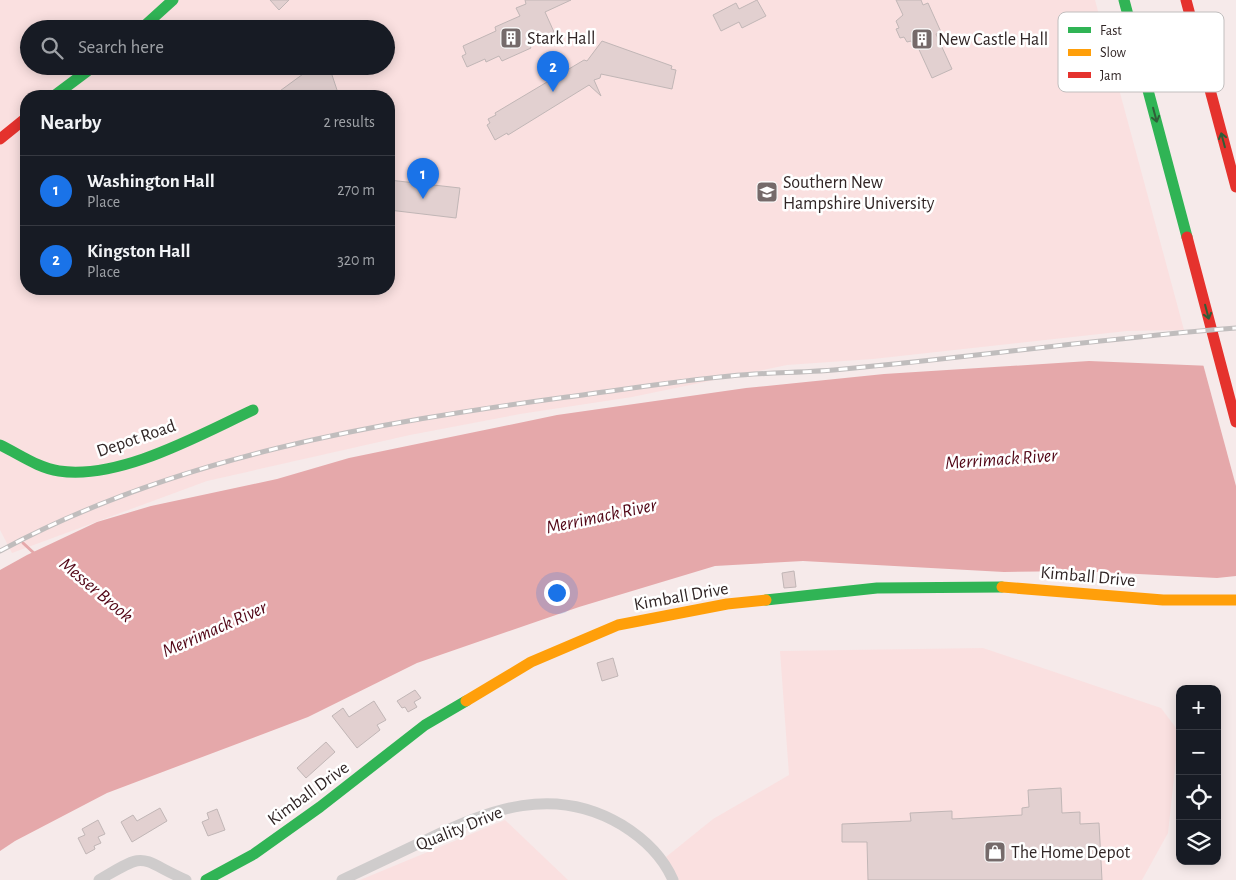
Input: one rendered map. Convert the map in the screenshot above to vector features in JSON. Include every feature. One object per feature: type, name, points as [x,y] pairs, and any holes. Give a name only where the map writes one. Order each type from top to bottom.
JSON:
[{"type":"main road","points":[[151,20],[174,0]]},
{"type":"main road","points":[[62,90],[82,75]]},
{"type":"main road","points":[[1148,92],[1236,422]]},
{"type":"main road","points":[[1211,92],[1236,187]]},
{"type":"main road","points":[[0,140],[20,123]]},
{"type":"main road","name":"Depot Road","points":[[0,445],[58,471],[99,470],[156,452],[253,410]]},
{"type":"main road","name":"Kimball Drive","points":[[206,880],[254,854],[320,807],[425,725],[531,662],[618,626],[727,604],[877,588],[988,586],[1163,600],[1236,600]]},
{"type":"street","name":"Quality Drive","points":[[342,880],[485,814],[536,803],[553,803],[592,810],[631,831],[659,857],[673,880]]},
{"type":"street","points":[[98,880],[136,860],[146,859],[186,880]]},
{"type":"shaded area","name":"Southern New Hampshire University","points":[[0,0],[1095,0],[1098,12],[1058,12],[1058,92],[1120,92],[1184,330],[1127,331],[873,359],[787,365],[632,397],[520,414],[410,435],[207,481],[12,553],[0,530]]},
{"type":"shaded area","points":[[983,648],[1161,708],[1176,728],[1176,760],[1168,833],[1142,880],[675,880],[666,857],[713,819],[789,775],[780,651]]},
{"type":"shaded area","points":[[505,820],[568,880],[360,880]]},
{"type":"water","name":"Merrimack River","points":[[1089,361],[1236,367],[1236,576],[1217,578],[1079,571],[1004,572],[803,561],[715,566],[579,607],[417,663],[308,717],[107,793],[15,841],[0,851],[0,570],[97,522],[151,506],[277,479],[349,458],[557,415],[746,388],[884,374]]},
{"type":"pier","points":[[1203,364],[1236,364],[1236,486]]},
{"type":"building","points":[[270,0],[289,0],[279,10]]},
{"type":"building","name":"Stark Hall","points":[[525,0],[571,0],[545,12],[554,32],[529,44],[531,48],[502,61],[499,56],[486,62],[485,59],[467,67],[462,56],[466,54],[463,46],[496,31],[495,27],[520,16],[516,8],[526,4]]},
{"type":"building","points":[[757,0],[766,16],[742,28],[739,22],[721,31],[713,15],[736,3],[739,9]]},
{"type":"building","name":"New Castle Hall","points":[[896,0],[921,0],[923,5],[928,3],[941,32],[936,34],[952,69],[932,78],[916,43],[907,42],[904,37],[900,38],[896,29],[899,28],[896,21],[903,15]]},
{"type":"building","points":[[602,41],[672,66],[671,69],[676,70],[672,89],[601,74],[600,78],[594,80],[601,96],[589,85],[508,135],[507,133],[495,140],[487,125],[490,123],[488,119],[584,60],[587,61]]},
{"type":"building","points":[[302,75],[332,75],[337,90],[281,90]]},
{"type":"building","points":[[395,181],[460,188],[456,218],[395,211]]},
{"type":"building","points":[[794,571],[796,587],[784,588],[782,573]]},
{"type":"building","points":[[613,658],[618,676],[602,681],[597,663]]},
{"type":"building","points":[[415,690],[421,698],[414,702],[417,707],[408,712],[397,701]]},
{"type":"building","points":[[374,701],[386,720],[377,725],[380,730],[357,748],[332,716],[343,708],[349,717]]},
{"type":"building","points":[[326,742],[335,752],[306,778],[297,768]]},
{"type":"building","name":"The Home Depot","points":[[1061,788],[1062,813],[1080,812],[1080,824],[1099,823],[1102,880],[868,880],[867,842],[842,842],[842,824],[911,821],[910,813],[952,811],[952,819],[1022,815],[1022,808],[1029,807],[1028,790]]},
{"type":"building","points":[[160,808],[167,821],[132,842],[121,822],[133,815],[137,821]]},
{"type":"building","points":[[217,809],[225,830],[208,836],[202,822],[209,819],[207,813]]},
{"type":"building","points":[[98,820],[105,834],[98,837],[101,843],[94,846],[95,849],[86,854],[78,838],[85,835],[82,829]]},
{"type":"waterway","name":"Messer Brook","points":[[23,543],[35,554]]},
{"type":"railway","points":[[0,551],[66,518],[135,491],[205,468],[276,448],[348,432],[494,407],[710,378],[844,369],[1236,328]]},
{"type":"traffic: fast","points":[[151,20],[173,0]]},
{"type":"traffic: fast","points":[[1124,0],[1127,12]]},
{"type":"traffic: fast","points":[[62,90],[82,75]]},
{"type":"traffic: fast","points":[[1148,92],[1187,237]]},
{"type":"traffic: fast","points":[[0,445],[36,464],[59,471],[83,472],[107,469],[133,462],[184,443],[253,410]]},
{"type":"traffic: fast","points":[[766,600],[877,588],[1002,587]]},
{"type":"traffic: fast","points":[[206,880],[254,854],[320,807],[425,725],[466,701]]},
{"type":"traffic: slow","points":[[1002,587],[1163,600],[1236,600]]},
{"type":"traffic: slow","points":[[466,701],[531,662],[618,625],[727,604],[766,600]]},
{"type":"traffic: jam","points":[[1186,0],[1189,12]]},
{"type":"traffic: jam","points":[[1211,92],[1236,187]]},
{"type":"traffic: jam","points":[[0,139],[20,123]]},
{"type":"traffic: jam","points":[[1187,237],[1236,422]]},
{"type":"place","name":"Stark Hall","points":[[511,38]]},
{"type":"place","name":"New Castle Hall","points":[[922,39]]},
{"type":"place","name":"Kingston Hall","points":[[553,92]]},
{"type":"place","name":"Southern New Hampshire University","points":[[767,192]]},
{"type":"place","name":"Washington Hall","points":[[423,199]]},
{"type":"place","name":"The Home Depot","points":[[995,852]]}]
